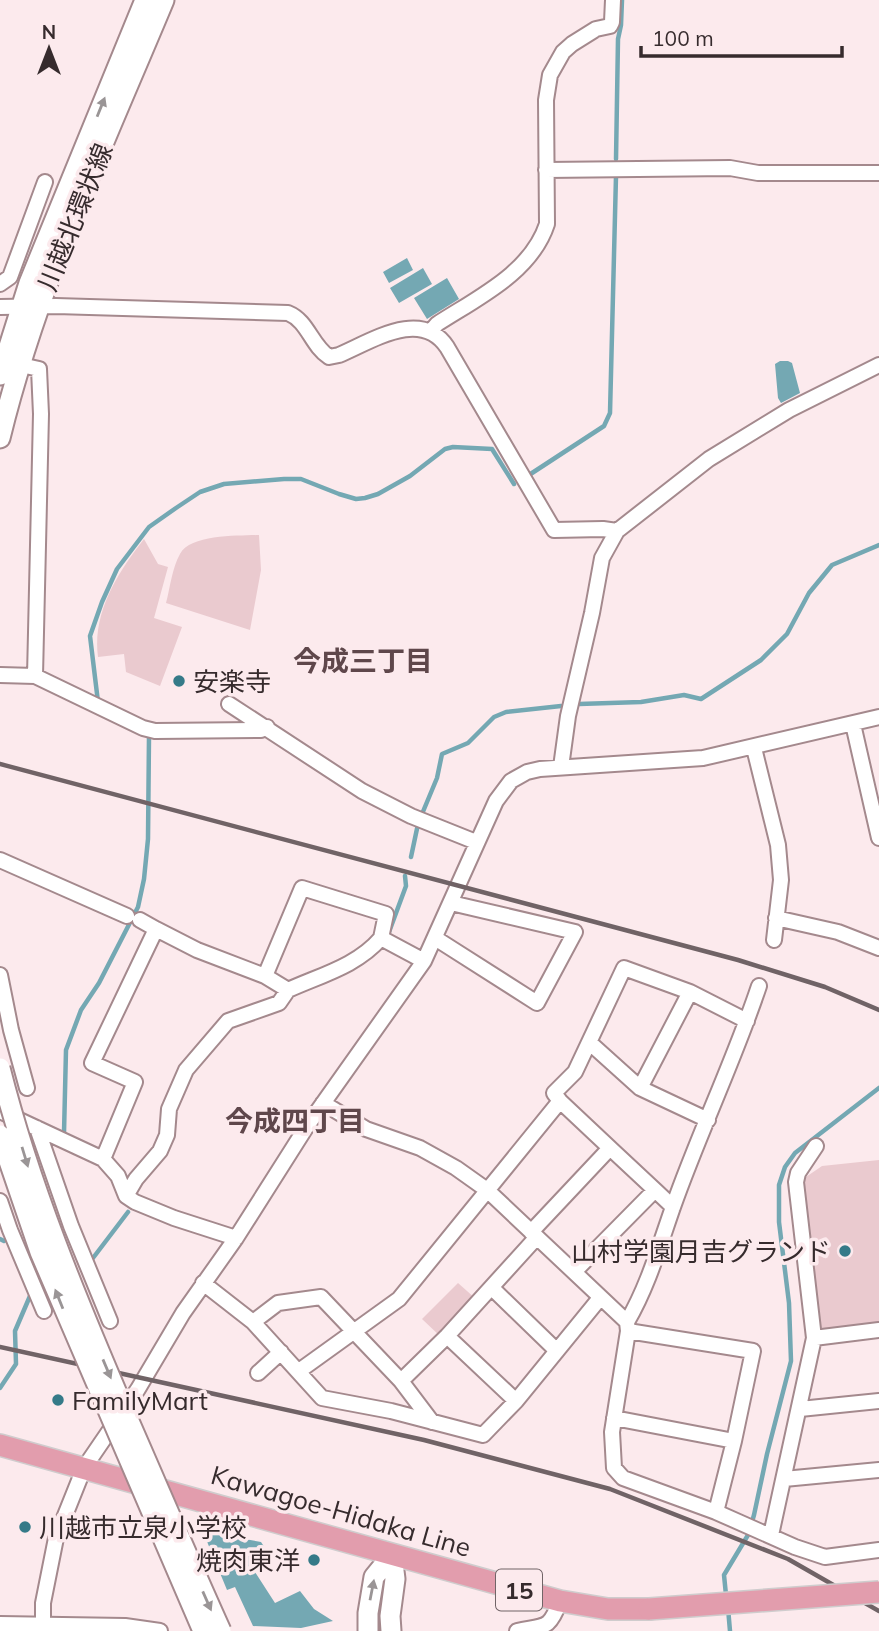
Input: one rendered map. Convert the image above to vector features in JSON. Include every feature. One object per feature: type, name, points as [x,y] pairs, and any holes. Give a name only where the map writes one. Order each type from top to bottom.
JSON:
[{"type":"main road","name":"川越北環状線","points":[[0,438],[21,365],[31,307],[29,283],[145,0]]},
{"type":"main road","name":"川越北環状線","points":[[0,375],[78,205],[164,0]]},
{"type":"main road","points":[[0,1068],[27,1164],[52,1234],[104,1364],[221,1631]]},
{"type":"main road","points":[[0,1135],[17,1191],[44,1263],[203,1631]]},
{"type":"main road","name":"Kawagoe-Hidaka Line","points":[[0,1445],[560,1601],[608,1609],[649,1609],[879,1592]]},
{"type":"main road","points":[[368,1631],[374,1577],[392,1555]]},
{"type":"main road","points":[[391,1631],[390,1616],[395,1579],[392,1555]]},
{"type":"street","points":[[431,331],[437,324],[511,274],[530,256],[547,225],[546,100],[550,75],[572,44],[596,29],[610,26],[613,0]]},
{"type":"street","points":[[546,170],[730,168],[758,173],[879,173]]},
{"type":"street","points":[[0,284],[10,277],[45,182]]},
{"type":"street","points":[[0,307],[288,313],[299,318],[322,352],[329,357],[407,328],[420,327],[440,336],[554,530],[603,528],[617,531]]},
{"type":"street","points":[[21,365],[39,369],[41,414],[35,676]]},
{"type":"street","points":[[561,767],[568,716],[602,558],[617,531],[709,459],[789,410],[879,365]]},
{"type":"street","points":[[0,675],[35,676],[143,729],[261,730],[267,727]]},
{"type":"street","points":[[229,704],[362,791],[411,816],[476,842]]},
{"type":"street","points":[[43,1624],[43,1603],[56,1538],[84,1468],[323,1103],[424,961],[476,842],[496,801],[511,781],[527,772],[561,767],[703,758],[879,717]]},
{"type":"street","points":[[853,724],[879,838]]},
{"type":"street","points":[[754,748],[778,845],[780,880],[774,940]]},
{"type":"street","points":[[0,860],[133,918],[197,950],[265,976],[288,990]]},
{"type":"street","points":[[126,1196],[135,1179],[160,1151],[167,1135],[169,1109],[186,1070],[228,1021],[279,1003],[288,990],[350,964],[368,953],[381,938],[386,914],[302,888],[265,976]]},
{"type":"street","points":[[435,938],[537,1003],[575,932],[451,903]]},
{"type":"street","points":[[776,918],[838,932],[879,948]]},
{"type":"street","points":[[103,1159],[135,1082],[92,1063],[156,929]]},
{"type":"street","points":[[381,938],[424,961]]},
{"type":"street","points":[[673,1207],[554,1093],[575,1072],[624,968],[690,992],[747,1021]]},
{"type":"street","points":[[0,975],[27,1088]]},
{"type":"street","points":[[759,986],[628,1327],[614,1418],[614,1468],[624,1478],[825,1557],[879,1550]]},
{"type":"street","points":[[640,1088],[690,992]]},
{"type":"street","points":[[590,1042],[640,1088],[708,1119]]},
{"type":"street","points":[[299,1371],[354,1334],[399,1299],[560,1101]]},
{"type":"street","points":[[323,1103],[366,1129],[420,1148],[457,1168],[487,1190],[628,1327],[753,1351],[716,1512]]},
{"type":"street","points":[[0,1111],[103,1159],[118,1177],[126,1196],[135,1202],[236,1238]]},
{"type":"street","points":[[37,1128],[110,1321]]},
{"type":"street","points":[[759,1531],[784,1479],[814,1338],[796,1182],[816,1146]]},
{"type":"street","points":[[401,1381],[492,1288],[533,1235],[610,1148]]},
{"type":"street","points":[[574,1272],[655,1190]]},
{"type":"street","points":[[0,1201],[44,1311]]},
{"type":"street","points":[[203,1283],[253,1322],[321,1398],[391,1411],[482,1435],[516,1401],[600,1298]]},
{"type":"street","points":[[492,1288],[556,1351]]},
{"type":"street","points":[[253,1322],[278,1303],[321,1297],[401,1381],[432,1422]]},
{"type":"street","points":[[814,1338],[879,1330]]},
{"type":"street","points":[[447,1336],[516,1401]]},
{"type":"street","points":[[258,1373],[281,1352]]},
{"type":"street","points":[[800,1409],[879,1401]]},
{"type":"street","points":[[614,1418],[734,1441]]},
{"type":"street","points":[[784,1479],[879,1470]]},
{"type":"street","points":[[517,1631],[547,1625],[553,1621],[560,1601]]},
{"type":"street","points":[[0,1624],[124,1626],[160,1631]]},
{"type":"shaded area","points":[[259,535],[261,570],[250,630],[166,603],[175,565],[186,547],[216,537]]},
{"type":"shaded area","points":[[144,539],[158,564],[168,567],[154,618],[182,627],[160,686],[126,672],[124,654],[98,657],[97,641],[103,609],[116,579]]},
{"type":"shaded area","name":"山村学園月吉グランド","points":[[879,1160],[879,1324],[820,1330],[803,1179],[822,1166]]},
{"type":"shaded area","points":[[458,1283],[476,1299],[441,1337],[422,1319]]},
{"type":"water","points":[[407,258],[413,270],[389,283],[383,272]]},
{"type":"water","points":[[423,268],[432,284],[399,303],[390,288]]},
{"type":"water","points":[[447,278],[459,299],[427,319],[414,298]]},
{"type":"water","points":[[780,361],[792,363],[800,393],[781,403],[778,398],[775,364]]},
{"type":"water","points":[[201,1527],[261,1542],[273,1560],[255,1572],[275,1603],[300,1591],[314,1609],[333,1621],[301,1628],[253,1626],[235,1587],[227,1590]]},
{"type":"waterway","points":[[616,159],[618,39],[622,0]]},
{"type":"waterway","points":[[529,475],[604,426],[610,413],[616,176]]},
{"type":"waterway","points":[[98,702],[90,636],[117,569],[149,527],[200,492],[224,484],[301,479],[339,494],[356,499],[365,498],[378,494],[410,476],[445,449],[453,447],[492,449],[514,484]]},
{"type":"waterway","points":[[579,704],[641,702],[684,695],[701,699],[761,660],[787,634],[809,593],[832,565],[879,545]]},
{"type":"waterway","points":[[422,814],[437,778],[442,754],[468,743],[494,717],[506,712],[561,706]]},
{"type":"waterway","points":[[64,1133],[66,1050],[81,1010],[99,983],[138,907],[144,879],[148,839],[149,736]]},
{"type":"waterway","points":[[411,857],[418,824]]},
{"type":"waterway","points":[[389,932],[406,886],[405,876]]},
{"type":"waterway","points":[[726,1595],[724,1575],[748,1535],[791,1361],[789,1303],[779,1222],[779,1185],[785,1167],[795,1153],[879,1088]]},
{"type":"waterway","points":[[93,1258],[128,1212]]},
{"type":"waterway","points":[[0,1239],[4,1241]]},
{"type":"waterway","points":[[0,1388],[16,1364],[15,1331],[30,1296]]},
{"type":"waterway","points":[[728,1608],[730,1631]]},
{"type":"railway","points":[[0,764],[738,960],[825,987],[879,1010]]},
{"type":"railway","points":[[0,1347],[424,1440],[610,1489],[788,1559],[879,1611]]},
{"type":"place","name":"安楽寺","points":[[179,681]]},
{"type":"place","name":"山村学園月吉グランド","points":[[845,1251]]},
{"type":"place","name":"FamilyMart","points":[[58,1400]]},
{"type":"place","name":"川越市立泉小学校","points":[[25,1527]]},
{"type":"place","name":"焼肉東洋","points":[[314,1560]]},
{"type":"district","name":"今成三丁目","points":[[363,660]]},
{"type":"district","name":"今成四丁目","points":[[295,1120]]}]
